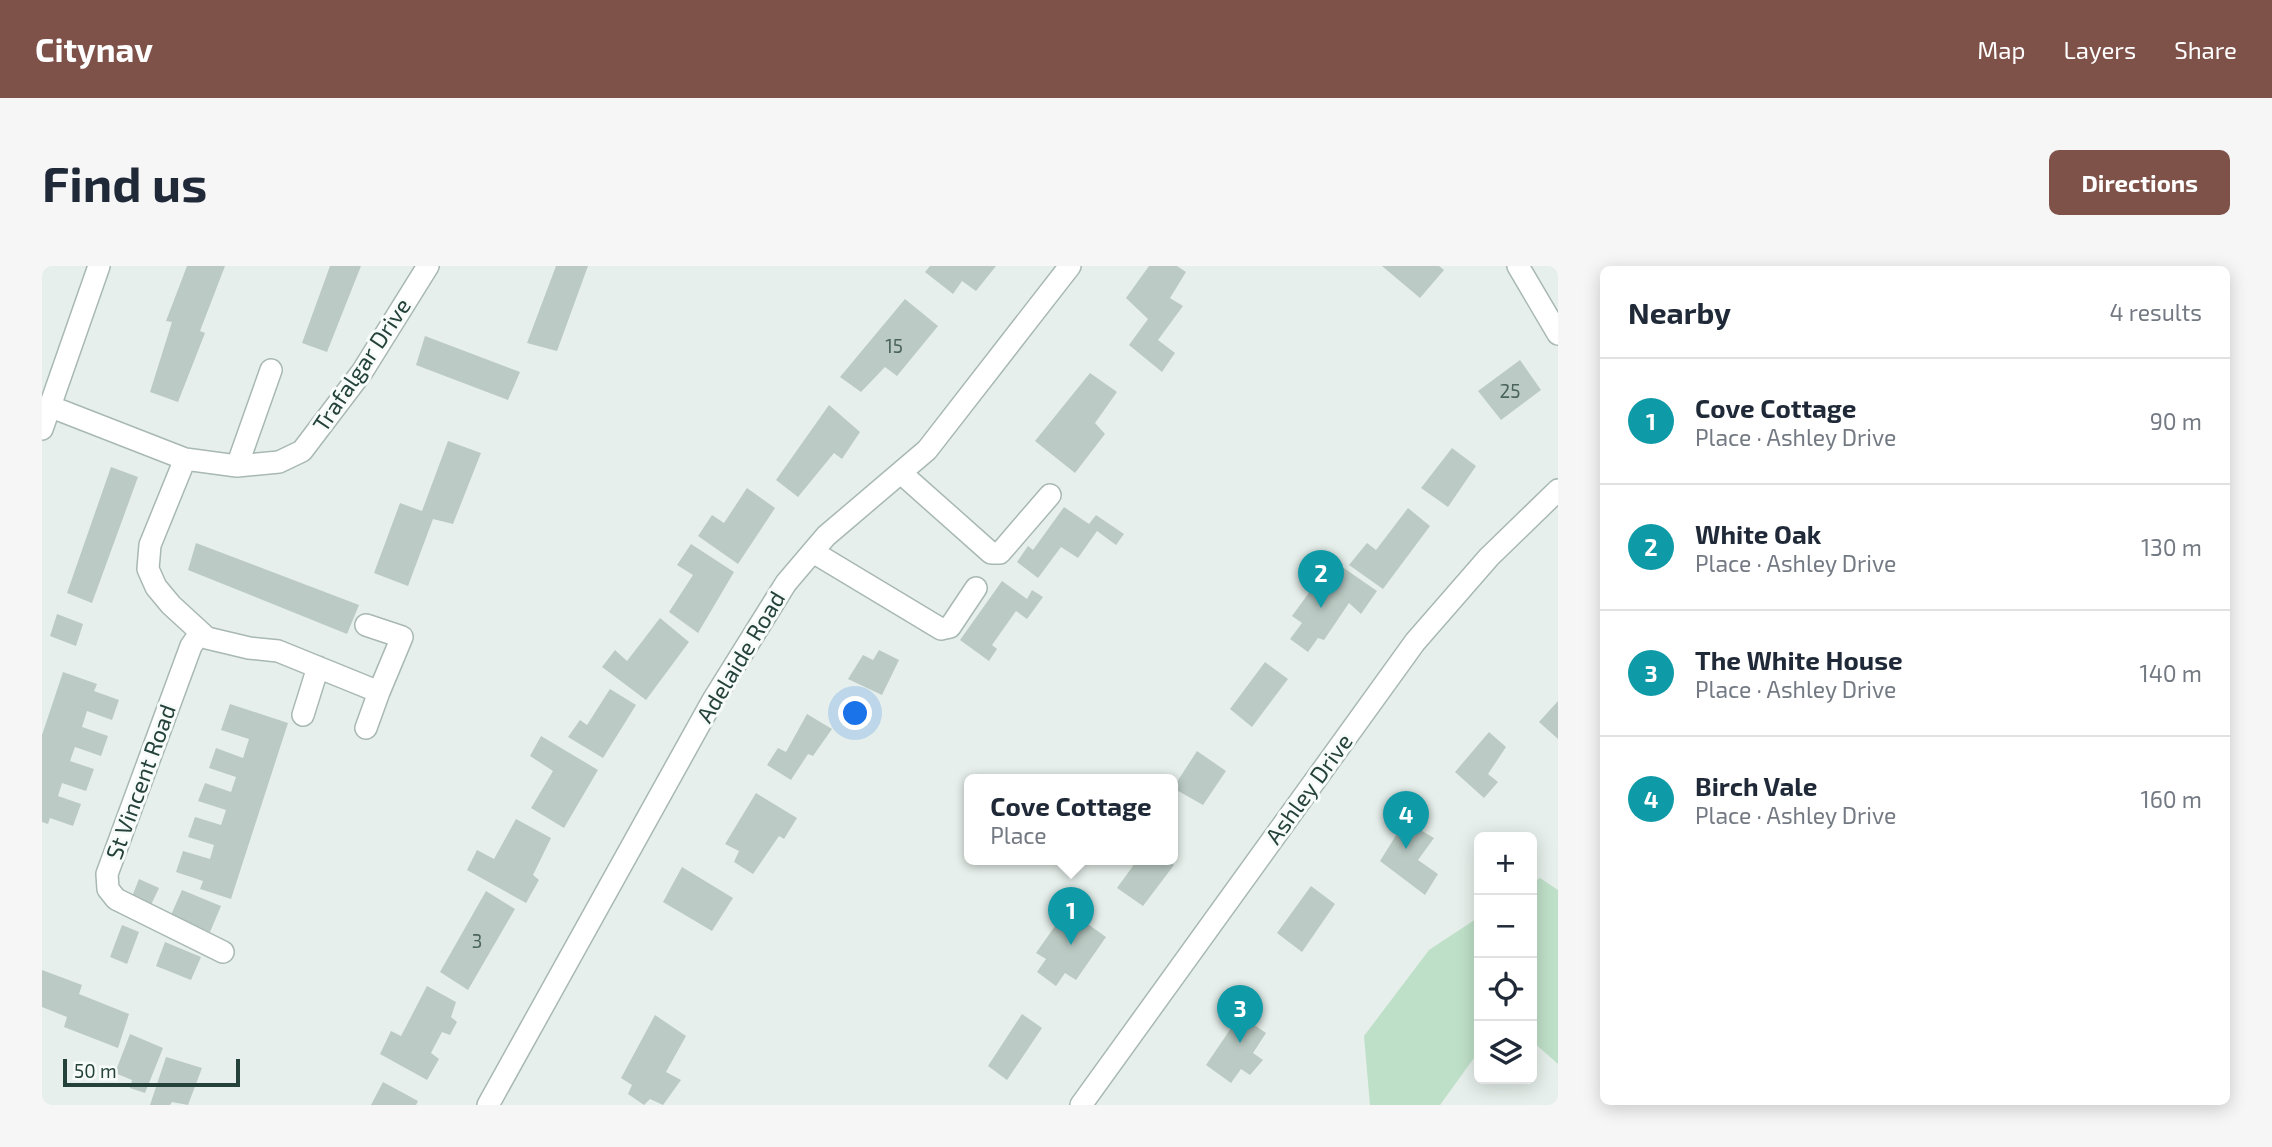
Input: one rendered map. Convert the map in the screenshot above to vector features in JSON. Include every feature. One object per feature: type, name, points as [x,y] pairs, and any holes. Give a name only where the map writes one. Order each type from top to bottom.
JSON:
[{"type":"street","points":[[42,429],[48,394],[99,266]]},
{"type":"street","name":"Trafalgar Drive","points":[[48,394],[185,459],[237,466],[279,462],[302,451],[362,372],[428,266]]},
{"type":"street","name":"Adelaide Road","points":[[488,1105],[713,700],[786,583],[826,536],[927,450],[1070,266]]},
{"type":"street","points":[[1518,266],[1558,334]]},
{"type":"street","points":[[237,466],[271,370]]},
{"type":"street","points":[[185,459],[150,545],[148,569],[156,587],[206,638],[225,644],[278,651],[379,692]]},
{"type":"street","points":[[901,473],[991,553],[1000,553],[1050,495]]},
{"type":"street","name":"Ashley Drive","points":[[1081,1105],[1415,642],[1489,557],[1558,490]]},
{"type":"street","points":[[813,552],[941,629],[950,627],[976,588]]},
{"type":"street","points":[[366,625],[401,636],[366,728]]},
{"type":"street","name":"St Vincent Road","points":[[200,633],[191,646],[107,874],[108,889],[116,900],[223,952]]},
{"type":"street","points":[[303,715],[322,669]]},
{"type":"green space","points":[[1540,878],[1558,890],[1558,1064],[1537,1045],[1537,880]]},
{"type":"green space","points":[[1474,920],[1474,1058],[1440,1105],[1370,1105],[1364,1036],[1429,950]]},
{"type":"building","points":[[187,266],[225,266],[200,331],[205,333],[178,402],[150,392],[172,322],[166,321]]},
{"type":"building","points":[[330,266],[361,266],[327,352],[302,343]]},
{"type":"building","points":[[556,266],[588,266],[557,351],[527,343]]},
{"type":"building","points":[[930,266],[996,266],[976,291],[962,281],[953,294],[925,272]]},
{"type":"building","points":[[1149,266],[1177,266],[1186,272],[1170,298],[1183,306],[1158,340],[1175,353],[1162,372],[1129,345],[1148,319],[1126,298]]},
{"type":"building","points":[[1382,266],[1439,266],[1444,270],[1420,298]]},
{"type":"building","points":[[905,299],[938,326],[897,376],[885,367],[861,392],[840,377]]},
{"type":"building","points":[[425,336],[520,372],[508,400],[416,365]]},
{"type":"building","points":[[1520,360],[1541,390],[1501,420],[1478,391]]},
{"type":"building","points":[[1090,373],[1117,392],[1095,423],[1105,434],[1075,473],[1035,441]]},
{"type":"building","points":[[829,405],[860,432],[842,459],[834,453],[798,497],[776,480]]},
{"type":"building","points":[[448,441],[481,453],[453,524],[433,519],[408,586],[374,573],[400,503],[422,511]]},
{"type":"building","points":[[1452,448],[1476,466],[1448,507],[1421,488]]},
{"type":"building","points":[[111,467],[138,477],[92,603],[67,593]]},
{"type":"building","points":[[747,488],[775,508],[738,564],[698,536],[712,515],[724,523]]},
{"type":"building","points":[[1064,507],[1089,524],[1096,515],[1124,534],[1116,545],[1097,531],[1078,558],[1061,547],[1038,578],[1017,562],[1028,546],[1033,550]]},
{"type":"building","points":[[1408,508],[1430,526],[1383,589],[1349,565],[1367,543],[1376,550]]},
{"type":"building","points":[[196,543],[359,605],[347,634],[188,570]]},
{"type":"building","points":[[691,544],[734,572],[698,633],[669,612],[693,575],[677,565]]},
{"type":"building","points":[[1325,555],[1377,591],[1361,614],[1349,603],[1324,640],[1318,638],[1308,652],[1290,639],[1302,623],[1292,616],[1311,590],[1304,583]]},
{"type":"building","points":[[1002,581],[1027,599],[1032,590],[1043,597],[1027,619],[1016,611],[992,645],[997,649],[989,661],[960,640]]},
{"type":"building","points":[[57,614],[83,624],[76,646],[50,636]]},
{"type":"building","points":[[660,618],[689,642],[646,700],[602,667],[615,650],[627,661]]},
{"type":"building","points":[[879,650],[899,660],[882,695],[848,679],[863,655],[873,660]]},
{"type":"building","points":[[1265,662],[1288,679],[1252,727],[1230,709]]},
{"type":"building","points":[[63,672],[97,684],[94,691],[119,700],[112,720],[87,711],[82,727],[108,736],[101,756],[75,747],[70,761],[94,769],[86,791],[62,783],[58,796],[81,804],[73,826],[50,818],[48,824],[42,822],[42,735]]},
{"type":"building","points":[[610,689],[636,705],[603,758],[568,737],[580,720],[587,725]]},
{"type":"building","points":[[1558,701],[1558,739],[1539,722]]},
{"type":"building","points":[[230,704],[288,723],[231,899],[200,889],[203,881],[176,872],[183,851],[210,859],[214,845],[188,837],[195,817],[221,825],[226,810],[198,801],[205,783],[231,792],[236,777],[209,768],[216,748],[243,758],[249,739],[221,730]]},
{"type":"building","points":[[807,714],[832,729],[813,756],[808,754],[791,780],[767,765],[778,748],[786,752]]},
{"type":"building","points":[[1489,732],[1506,747],[1488,774],[1498,782],[1484,798],[1455,772]]},
{"type":"building","points":[[541,736],[598,770],[564,828],[531,808],[553,771],[530,756]]},
{"type":"building","points":[[1197,751],[1226,771],[1203,805],[1178,791],[1178,780]]},
{"type":"building","points":[[756,793],[797,818],[784,839],[779,836],[753,874],[734,862],[739,851],[725,844]]},
{"type":"building","points":[[516,819],[551,838],[533,875],[539,880],[526,903],[467,870],[477,850],[494,859]]},
{"type":"building","points":[[1405,821],[1434,838],[1418,860],[1438,874],[1425,895],[1380,861]]},
{"type":"building","points":[[1134,865],[1174,865],[1143,906],[1117,888]]},
{"type":"building","points":[[682,867],[733,898],[712,931],[663,902]]},
{"type":"building","points":[[139,879],[159,888],[150,907],[131,899]]},
{"type":"building","points":[[1311,886],[1335,904],[1302,952],[1277,933]]},
{"type":"building","points":[[182,890],[221,906],[210,932],[171,915]]},
{"type":"building","points":[[486,891],[515,909],[468,990],[440,972]]},
{"type":"building","points":[[1067,909],[1106,937],[1076,980],[1065,973],[1056,986],[1037,972],[1046,959],[1036,953]]},
{"type":"building","points":[[122,925],[139,932],[127,964],[110,957]]},
{"type":"building","points":[[165,942],[201,957],[191,980],[156,966]]},
{"type":"building","points":[[42,970],[82,985],[79,994],[129,1014],[118,1048],[64,1027],[67,1017],[42,1007]]},
{"type":"building","points":[[427,986],[456,1002],[451,1017],[457,1022],[450,1035],[442,1032],[431,1053],[439,1059],[427,1080],[380,1054],[391,1031],[401,1036]]},
{"type":"building","points":[[1022,1014],[1042,1028],[1007,1080],[988,1066]]},
{"type":"building","points":[[655,1015],[686,1036],[666,1072],[681,1080],[663,1105],[650,1099],[644,1105],[628,1094],[632,1085],[621,1078]]},
{"type":"building","points":[[1240,1015],[1266,1033],[1253,1053],[1263,1060],[1250,1075],[1241,1069],[1231,1083],[1206,1065]]},
{"type":"building","points":[[130,1034],[163,1048],[145,1093],[130,1088],[132,1080],[115,1073]]},
{"type":"building","points":[[166,1057],[202,1068],[188,1105],[172,1102],[170,1105],[150,1105]]},
{"type":"building","points":[[383,1082],[418,1101],[416,1105],[371,1105]]},
{"type":"place","name":"White Oak","points":[[1321,608]]},
{"type":"place","name":"Birch Vale","points":[[1406,849]]},
{"type":"place","name":"Cove Cottage","points":[[1071,945]]},
{"type":"place","name":"The White House","points":[[1240,1043]]}]
